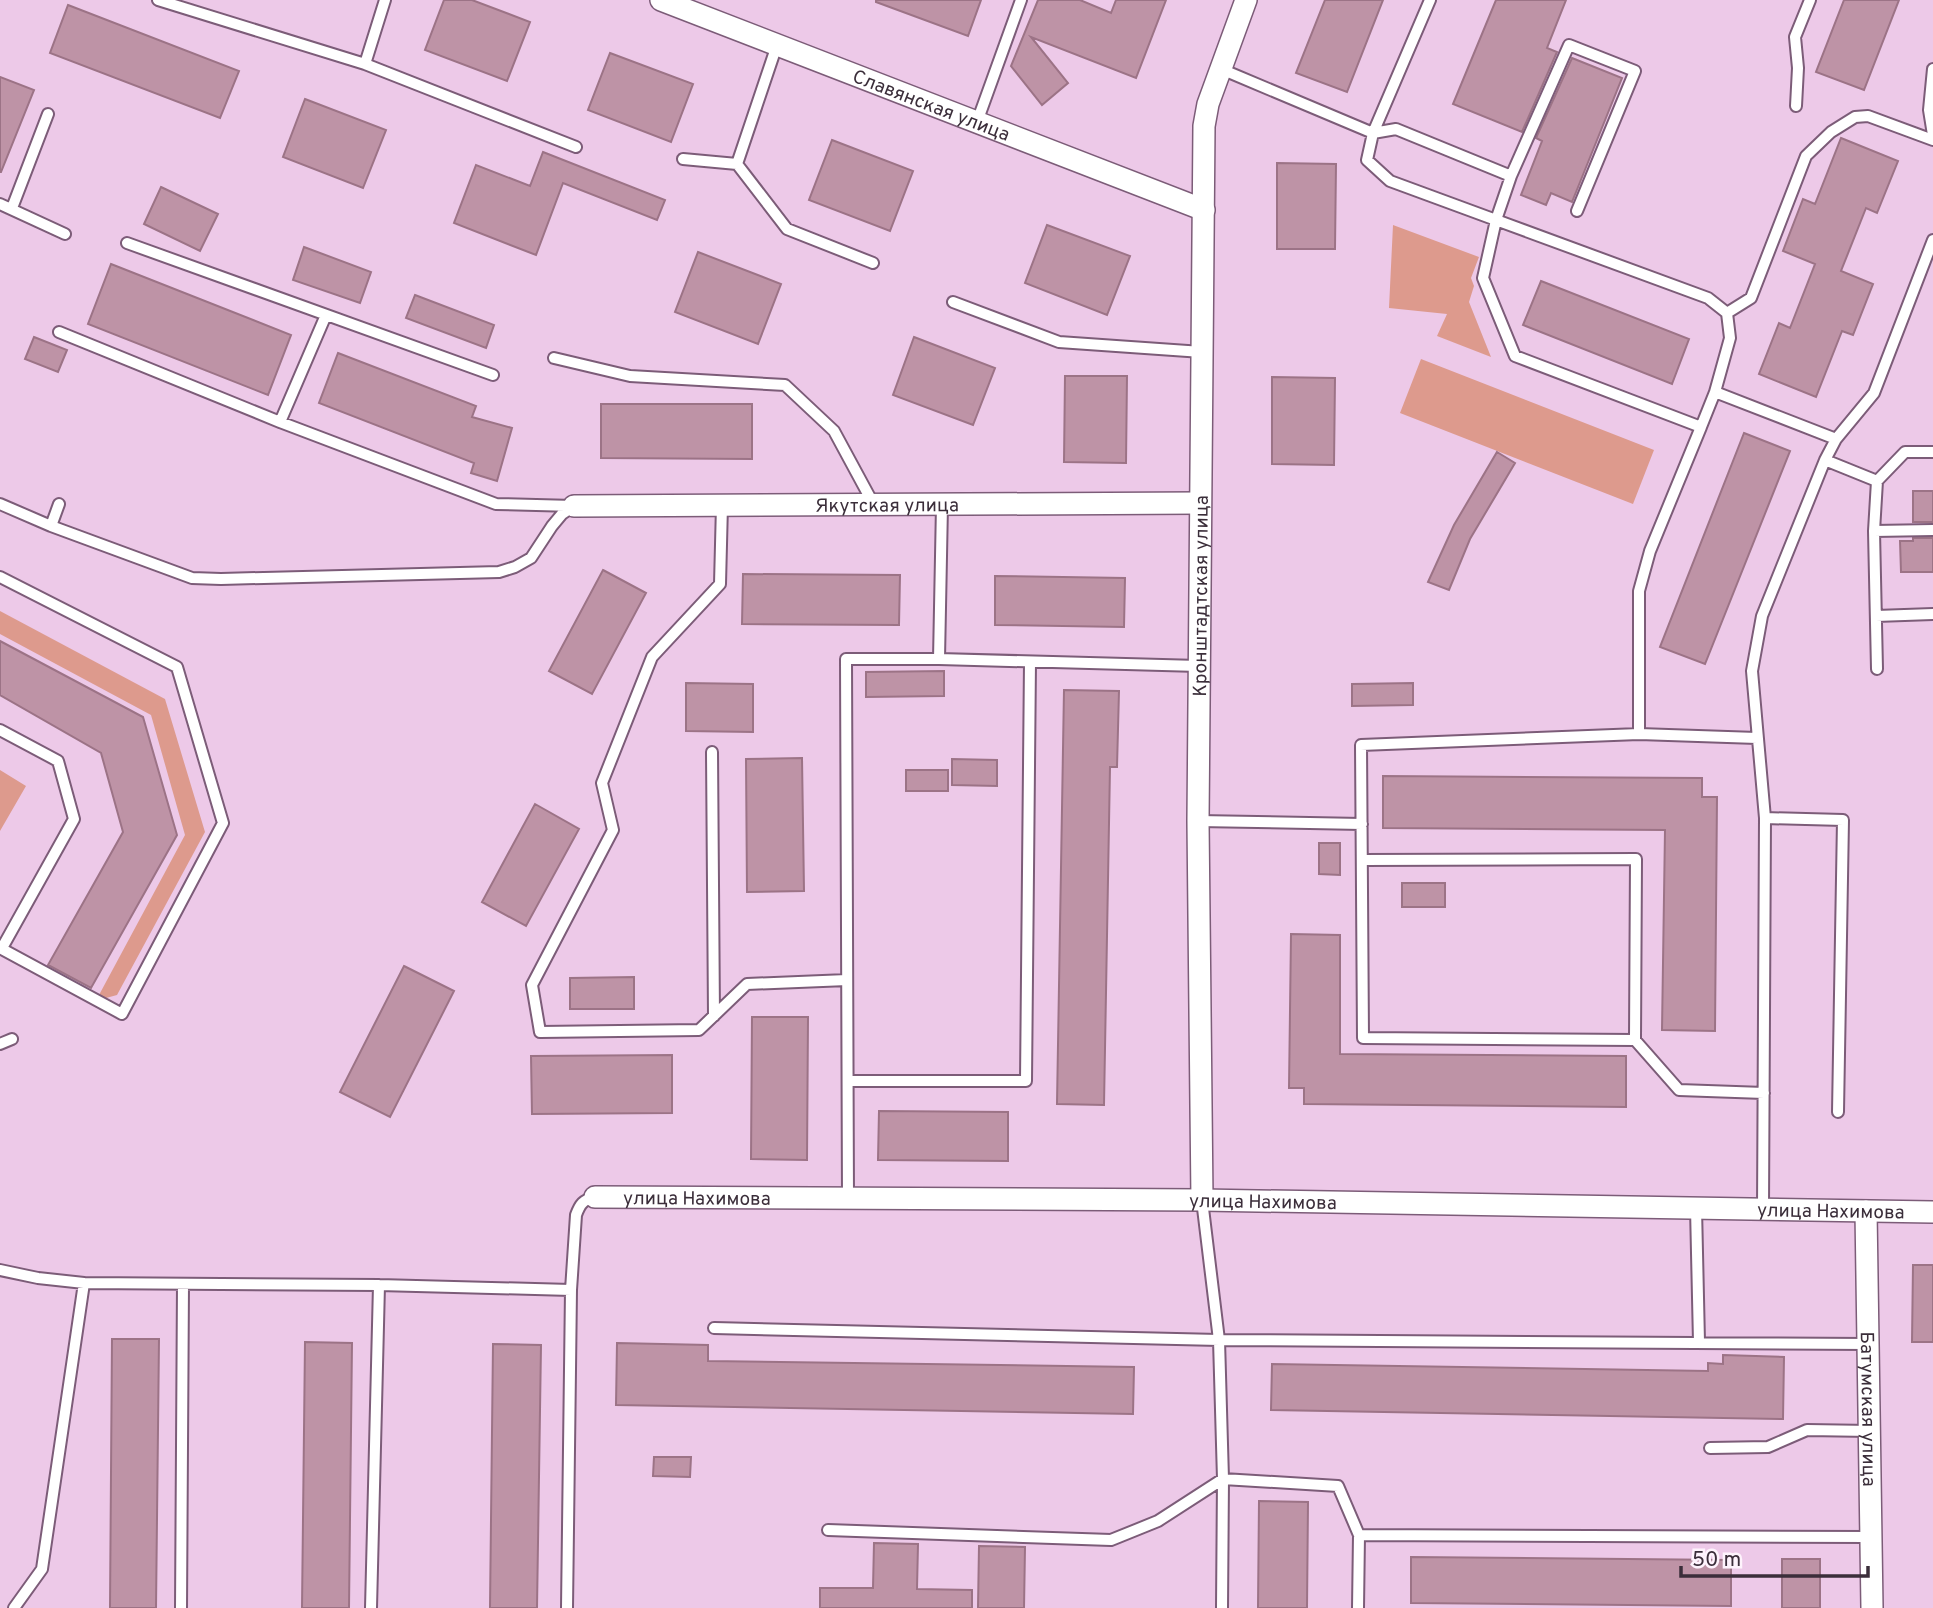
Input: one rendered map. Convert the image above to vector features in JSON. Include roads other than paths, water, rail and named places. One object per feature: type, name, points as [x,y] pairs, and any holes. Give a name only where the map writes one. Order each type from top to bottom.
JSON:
[{"type":"street","name":"Славянская улица","points":[[661,0],[1204,210]]},
{"type":"street","name":"Кронштадтская улица","points":[[1202,1200],[1198,821],[1204,126],[1208,104],[1246,0]]},
{"type":"street","name":"Якутская улица","points":[[574,506],[1200,503]]},
{"type":"street","name":"улица Нахимова","points":[[595,1197],[1202,1200],[1933,1212]]},
{"type":"street","name":"Батумская улица","points":[[1866,1211],[1872,1608]]},
{"type":"lane","points":[[158,0],[178,3],[365,64],[576,147]]},
{"type":"lane","points":[[365,64],[385,0]]},
{"type":"lane","points":[[977,122],[1021,0]]},
{"type":"lane","points":[[1430,0],[1374,133],[1367,160],[1390,181],[1707,298],[1727,313],[1730,338],[1714,392],[1650,551],[1639,591],[1639,734]]},
{"type":"lane","points":[[1796,106],[1796,37],[1810,0]]},
{"type":"lane","points":[[737,164],[777,45]]},
{"type":"lane","points":[[1577,211],[1634,72],[1569,45],[1511,176],[1496,220],[1482,278],[1515,356],[1701,427]]},
{"type":"lane","points":[[1221,69],[1374,133],[1396,129],[1511,176]]},
{"type":"lane","points":[[1933,69],[1933,135]]},
{"type":"lane","points":[[12,208],[47,114]]},
{"type":"lane","points":[[1727,313],[1751,298],[1806,156],[1831,132],[1855,117],[1868,116],[1933,140]]},
{"type":"lane","points":[[683,159],[737,164],[787,229],[873,264]]},
{"type":"lane","points":[[0,204],[65,234]]},
{"type":"lane","points":[[1763,1209],[1765,817],[1752,671],[1762,616],[1825,460],[1836,439],[1874,393],[1933,240]]},
{"type":"lane","points":[[127,243],[494,375]]},
{"type":"lane","points":[[953,302],[1059,342],[1202,352]]},
{"type":"lane","points":[[280,422],[326,315]]},
{"type":"lane","points":[[59,332],[280,422],[496,504],[574,506]]},
{"type":"lane","points":[[554,358],[630,376],[785,385],[834,430],[874,505]]},
{"type":"lane","points":[[1714,392],[1836,439]]},
{"type":"lane","points":[[1877,669],[1874,531],[1878,481],[1905,452],[1933,452]]},
{"type":"lane","points":[[1825,460],[1878,481]]},
{"type":"lane","points":[[0,504],[51,526],[192,578],[499,572],[531,558],[557,520],[574,506]]},
{"type":"lane","points":[[51,526],[59,504]]},
{"type":"lane","points":[[722,505],[720,584],[652,657],[601,783],[613,830],[532,985],[540,1032],[699,1030],[747,984],[847,980]]},
{"type":"lane","points":[[939,659],[942,505]]},
{"type":"lane","points":[[1874,531],[1933,530]]},
{"type":"lane","points":[[0,577],[177,667],[223,823],[122,1014],[1,948],[74,819],[58,761],[0,730]]},
{"type":"lane","points":[[1876,616],[1933,614]]},
{"type":"lane","points":[[848,1198],[846,659],[1199,666]]},
{"type":"lane","points":[[849,1081],[1026,1081],[1030,662]]},
{"type":"lane","points":[[1634,1040],[1363,1038],[1361,745],[1639,734],[1758,738]]},
{"type":"lane","points":[[712,752],[714,1016]]},
{"type":"lane","points":[[1765,817],[1843,820],[1838,1112]]},
{"type":"lane","points":[[1198,821],[1362,824]]},
{"type":"lane","points":[[1362,860],[1636,859],[1634,1040],[1679,1090],[1764,1093]]},
{"type":"lane","points":[[0,1044],[12,1039]]},
{"type":"lane","points":[[567,1608],[571,1290],[576,1215],[580,1204],[595,1197]]},
{"type":"lane","points":[[1202,1200],[1219,1340],[1223,1479],[1222,1608]]},
{"type":"lane","points":[[1696,1208],[1699,1342]]},
{"type":"lane","points":[[0,1270],[84,1283],[379,1285],[571,1290]]},
{"type":"lane","points":[[14,1608],[42,1569],[84,1283]]},
{"type":"lane","points":[[181,1608],[183,1284]]},
{"type":"lane","points":[[371,1608],[379,1285]]},
{"type":"lane","points":[[714,1328],[1219,1340],[1869,1344]]},
{"type":"lane","points":[[1710,1448],[1768,1447],[1807,1430],[1871,1430]]},
{"type":"lane","points":[[828,1530],[1111,1539],[1158,1521],[1223,1479],[1338,1486],[1359,1535],[1358,1608]]},
{"type":"lane","points":[[1359,1535],[1870,1537]]}]
